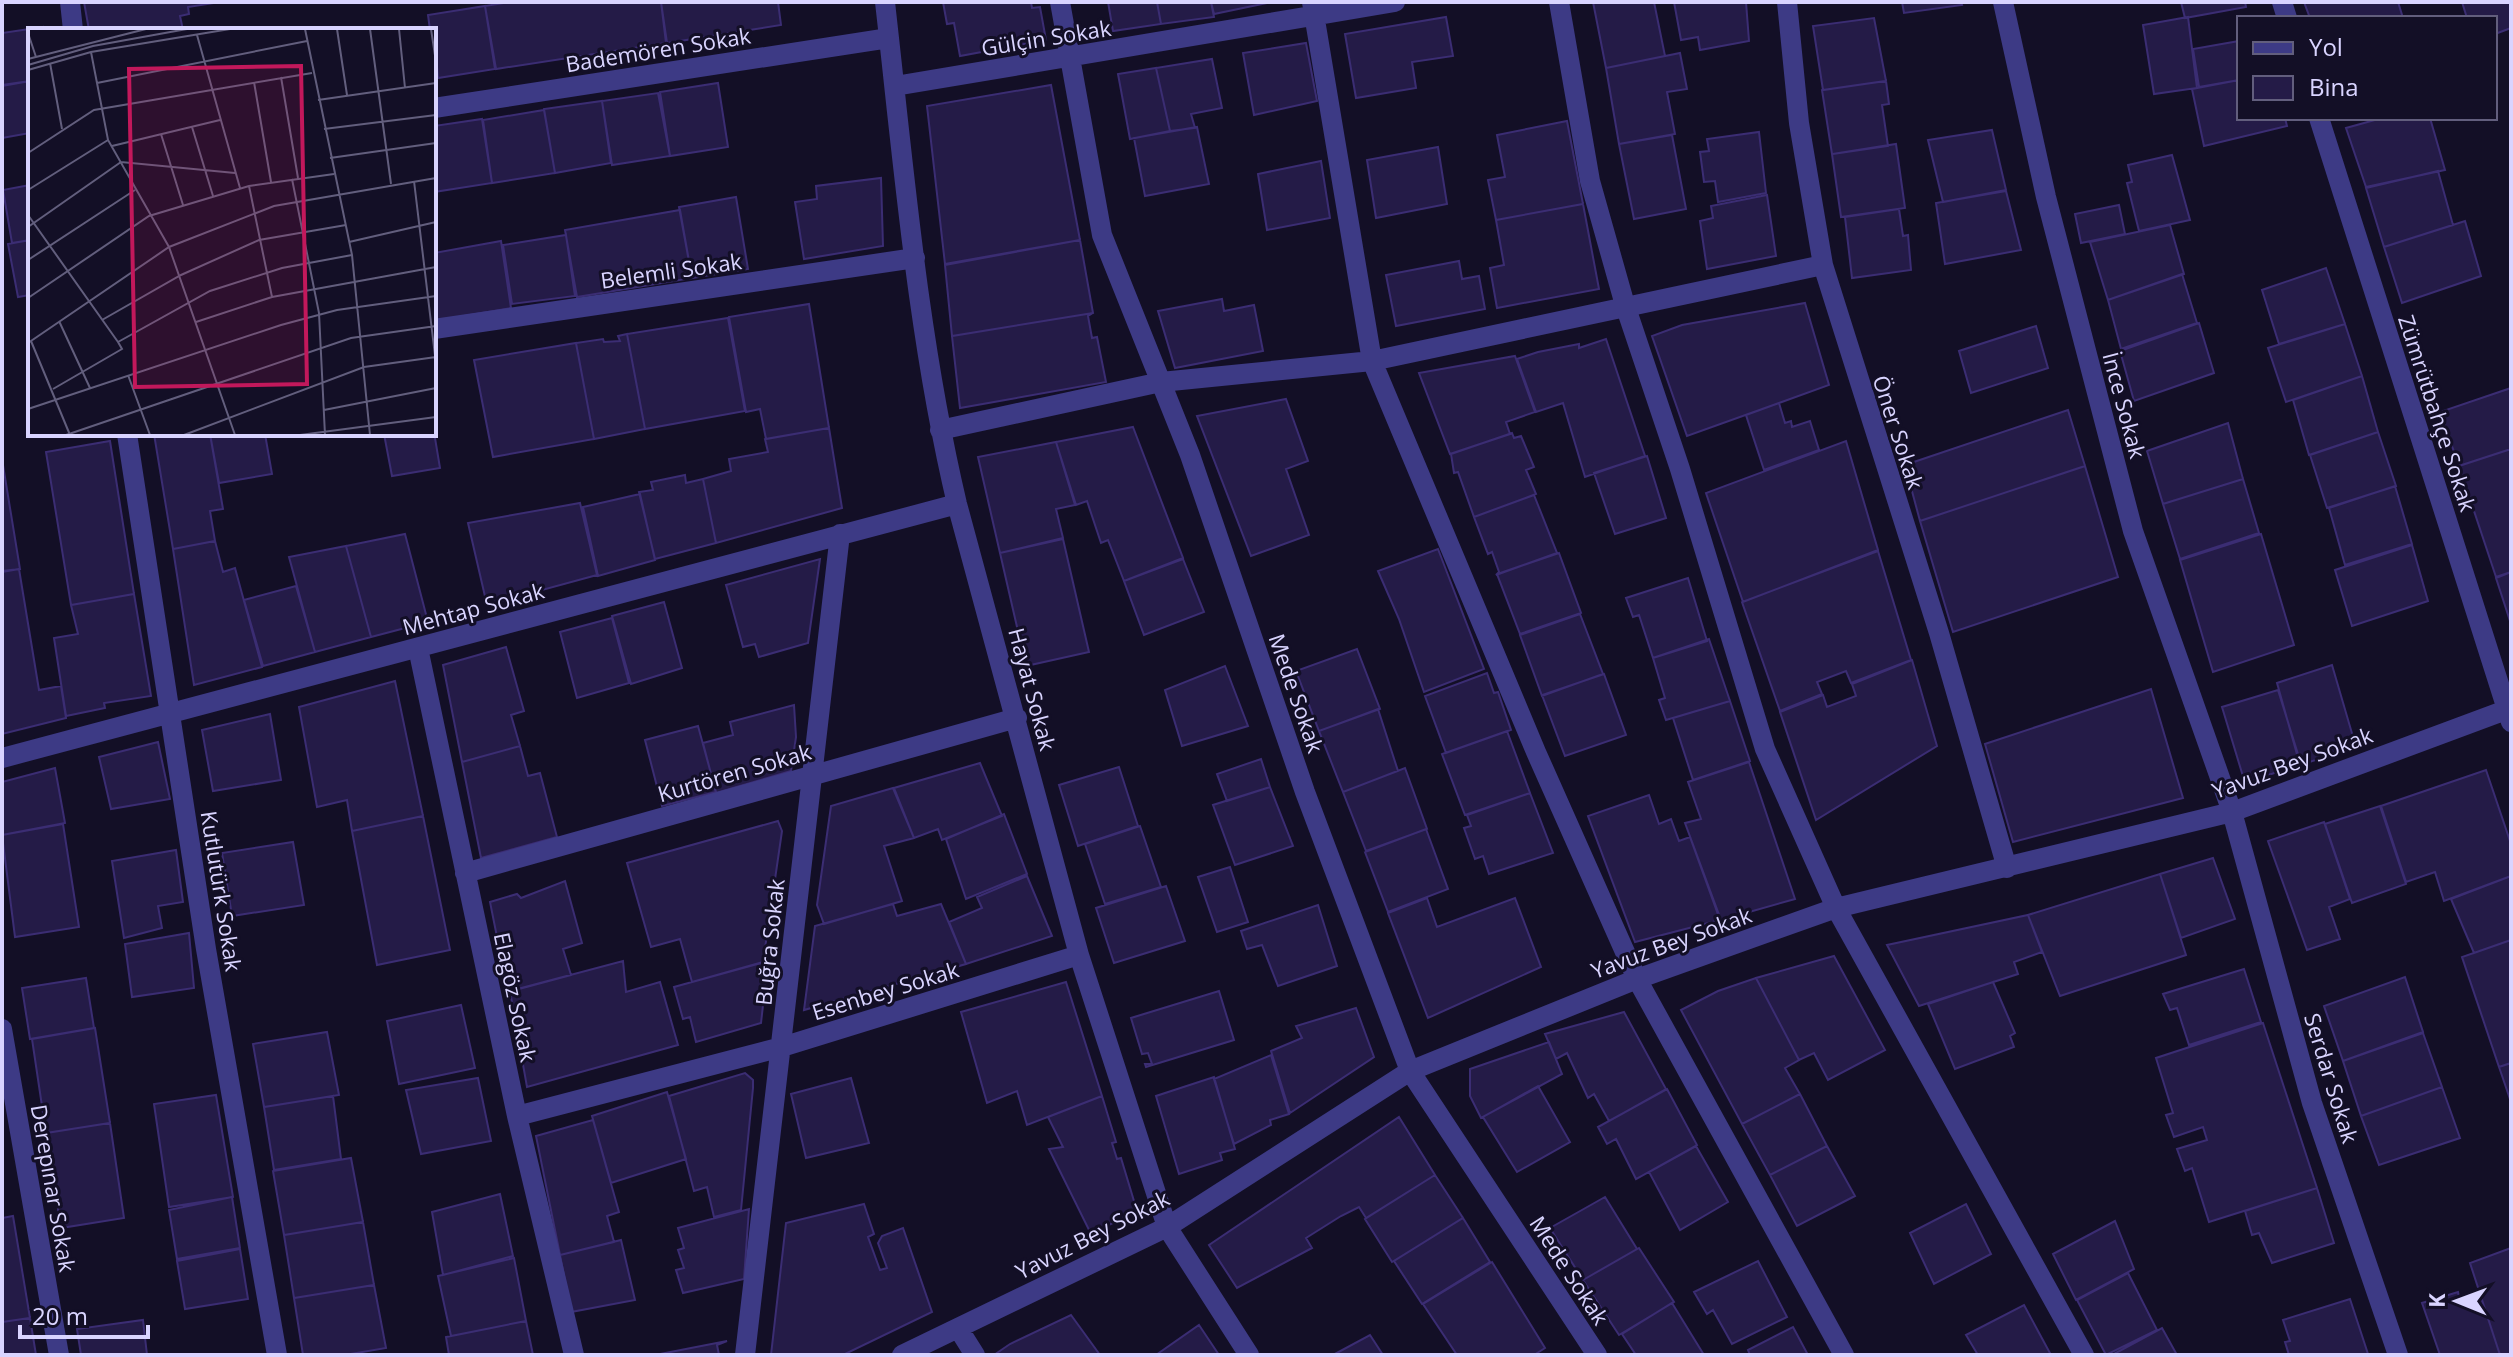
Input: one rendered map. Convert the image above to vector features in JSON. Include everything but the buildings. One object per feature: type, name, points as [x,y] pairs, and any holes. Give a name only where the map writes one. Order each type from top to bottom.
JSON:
[{"type":"street","points":[[70,2],[73,28]]},
{"type":"street","name":"Hayat Sokak","points":[[885,2],[915,258],[940,430],[957,504],[1079,955],[1167,1227],[1249,1355]]},
{"type":"street","name":"Mede Sokak","points":[[1060,2],[1102,235],[1190,455],[1305,792],[1410,1071],[1597,1355]]},
{"type":"street","name":"Gülçin Sokak","points":[[895,86],[1071,58],[1313,9],[1395,2]]},
{"type":"street","points":[[1559,2],[1590,181],[1625,305],[1680,469],[1765,749],[1836,908],[2084,1355]]},
{"type":"street","name":"Öner Sokak","points":[[1787,2],[1799,123],[1823,265],[1939,633],[2007,868]]},
{"type":"street","name":"İnce Sokak","points":[[2003,2],[2046,197],[2133,531],[2232,812]]},
{"type":"street","points":[[1313,9],[1372,361],[1536,752],[1637,979],[1844,1355]]},
{"type":"street","name":"Bademören Sokak","points":[[436,108],[889,38]]},
{"type":"street","name":"Zümrütbahçe Sokak","points":[[2320,120],[2510,713]]},
{"type":"street","name":"Belemli Sokak","points":[[436,329],[915,258]]},
{"type":"street","points":[[940,430],[1161,382],[1372,361],[1823,265]]},
{"type":"street","name":"Kutlutürk Sokak","points":[[127,436],[206,949],[277,1355]]},
{"type":"street","name":"Mehtap Sokak","points":[[2,758],[957,504]]},
{"type":"street","name":"Buğra Sokak","points":[[745,1355],[840,534]]},
{"type":"street","name":"Elagöz Sokak","points":[[418,648],[517,1116],[574,1355]]},
{"type":"street","name":"Yavuz Bey Sokak","points":[[902,1355],[1167,1227],[1410,1071],[1637,979],[1836,908],[2232,812],[2510,713]]},
{"type":"street","name":"Kurtören Sokak","points":[[465,873],[1017,718]]},
{"type":"street","name":"Serdar Sokak","points":[[2232,812],[2312,1103],[2398,1355]]},
{"type":"street","name":"Esenbey Sokak","points":[[517,1116],[782,1047],[1079,955]]},
{"type":"street","name":"Derepınar Sokak","points":[[2,1029],[59,1355]]},
{"type":"street","points":[[958,1328],[975,1355]]}]
